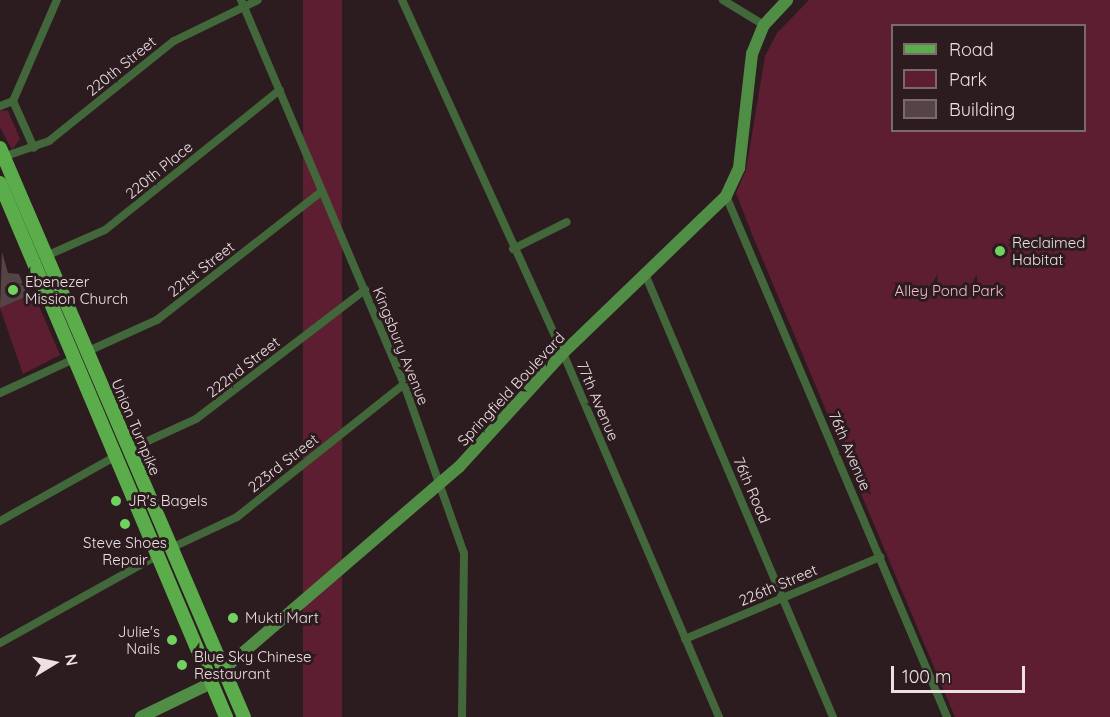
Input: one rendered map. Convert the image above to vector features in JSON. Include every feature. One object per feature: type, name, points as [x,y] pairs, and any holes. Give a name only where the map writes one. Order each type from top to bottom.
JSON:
[{"type":"main road","name":"Springfield Boulevard","points":[[141,717],[209,682],[437,484],[563,353],[726,196],[740,168],[752,54],[764,25],[787,0]]},
{"type":"main road","name":"Union Turnpike","points":[[1,154],[46,256],[114,457],[244,717]]},
{"type":"main road","name":"Union Turnpike","points":[[0,183],[80,355],[128,450],[162,553],[209,682],[226,717]]},
{"type":"street","points":[[0,106],[13,101],[57,0]]},
{"type":"street","name":"220th Street","points":[[1,154],[34,148],[174,41],[243,3],[258,0]]},
{"type":"street","name":"77th Avenue","points":[[402,0],[513,249],[563,353],[718,717]]},
{"type":"street","points":[[723,0],[764,25]]},
{"type":"street","name":"Kingsbury Avenue","points":[[243,3],[404,384],[437,484],[465,553],[462,717]]},
{"type":"street","name":"220th Place","points":[[46,256],[105,230],[280,90]]},
{"type":"street","points":[[13,101],[34,148]]},
{"type":"street","name":"221st Street","points":[[0,393],[157,320],[322,191]]},
{"type":"street","name":"76th Avenue","points":[[726,196],[947,717]]},
{"type":"street","points":[[513,249],[567,222]]},
{"type":"street","name":"76th Road","points":[[645,274],[833,717]]},
{"type":"street","name":"222nd Street","points":[[128,450],[196,419],[364,290]]},
{"type":"street","name":"223rd Street","points":[[0,643],[162,553],[237,517],[404,384]]},
{"type":"street","points":[[0,521],[114,457]]},
{"type":"street","name":"226th Street","points":[[686,639],[880,556]]},
{"type":"green space","points":[[303,0],[342,0],[342,717],[303,717]]},
{"type":"green space","name":"Alley Pond Park","points":[[809,0],[1110,0],[1110,717],[955,717],[736,193],[746,170],[765,56],[777,33]]},
{"type":"green space","points":[[0,110],[8,111],[20,139],[12,150],[0,127]]},
{"type":"green space","points":[[34,294],[60,355],[23,374],[0,308]]},
{"type":"building","name":"Ebenezer Mission Church","points":[[2,252],[8,273],[19,274],[28,296],[0,308]]},
{"type":"place","name":"Reclaimed Habitat","points":[[1000,251]]},
{"type":"place","name":"Ebenezer Mission Church","points":[[13,290]]},
{"type":"place","name":"JR's Bagels","points":[[116,501]]},
{"type":"place","name":"Steve Shoes Repair","points":[[125,524]]},
{"type":"place","name":"Mukti Mart","points":[[233,618]]},
{"type":"place","name":"Julie's Nails","points":[[172,640]]},
{"type":"place","name":"Blue Sky Chinese Restaurant","points":[[182,665]]}]
